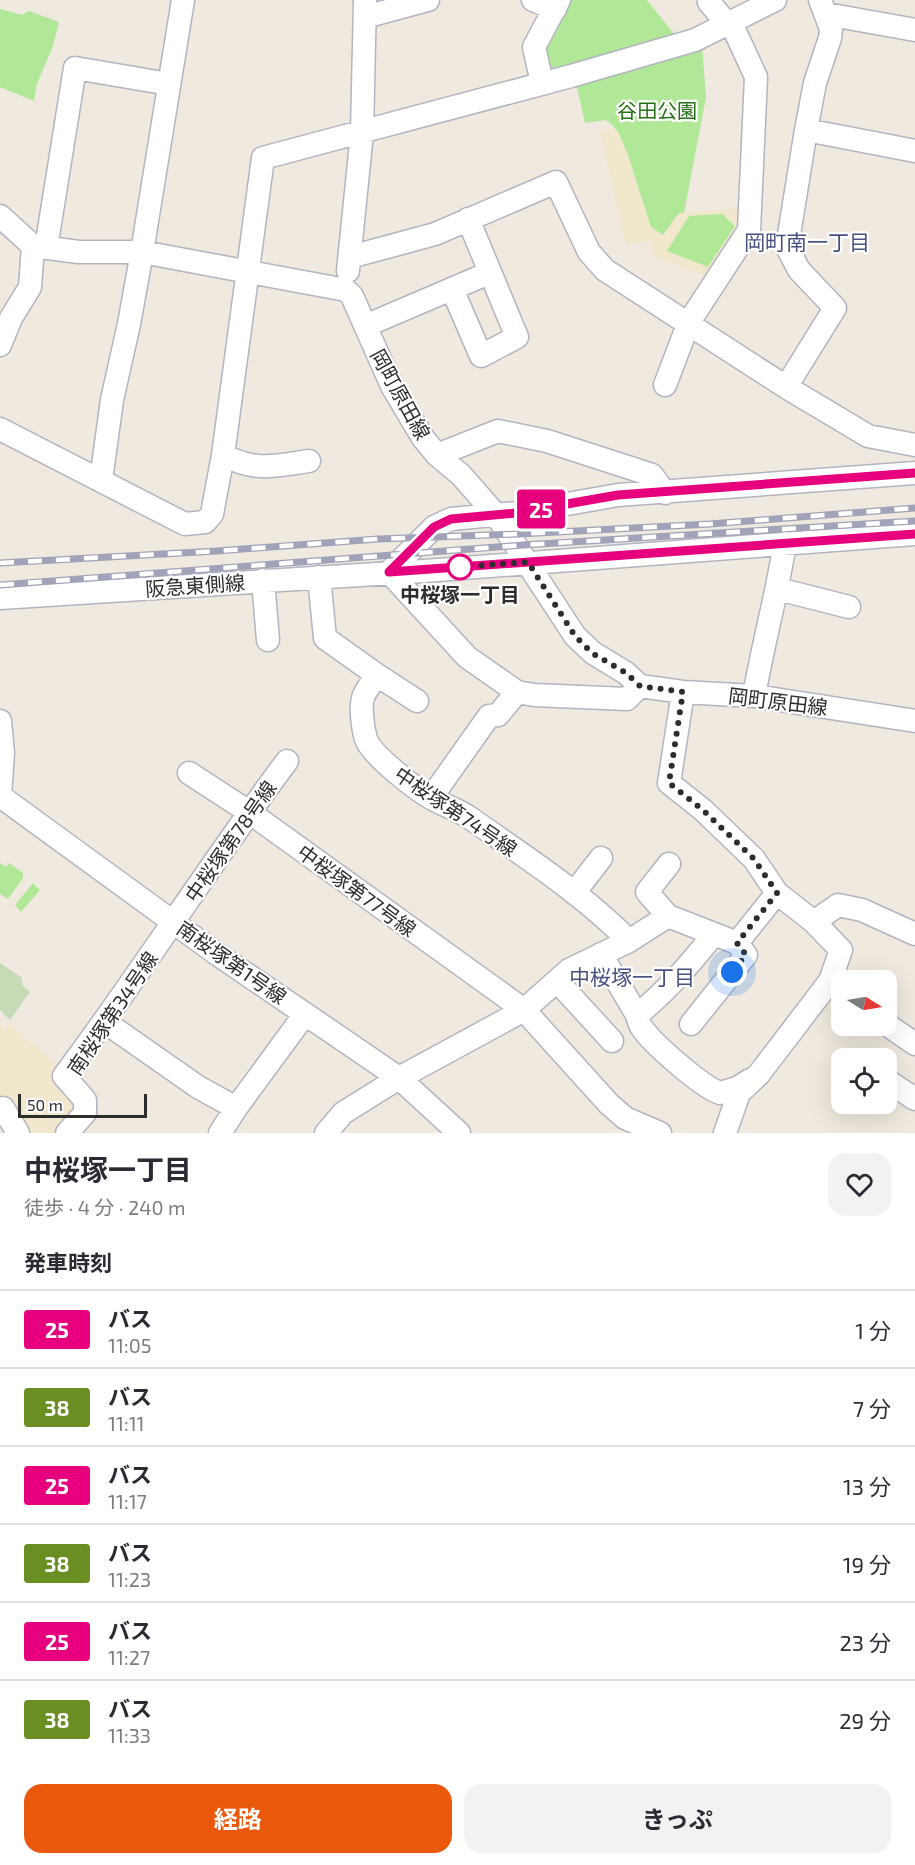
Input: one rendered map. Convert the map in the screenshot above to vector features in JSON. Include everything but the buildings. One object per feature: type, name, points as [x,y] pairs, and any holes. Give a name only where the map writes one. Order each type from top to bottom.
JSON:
[{"type":"street","points":[[101,480],[112,400],[142,252],[183,0]]},
{"type":"street","points":[[0,216],[40,247],[79,252],[142,252],[346,290],[362,132],[365,8],[428,0]]},
{"type":"street","points":[[533,0],[557,4],[534,46],[542,83]]},
{"type":"street","points":[[665,385],[689,322],[749,230],[756,77],[734,27],[709,2],[710,0]]},
{"type":"street","points":[[0,429],[185,524],[205,522],[212,514],[223,454],[263,158],[571,76],[695,40],[775,0]]},
{"type":"street","points":[[823,7],[915,30]]},
{"type":"street","points":[[786,387],[835,308],[799,270],[787,247],[815,83],[830,38],[831,29],[823,7]]},
{"type":"street","points":[[0,345],[11,318],[30,287],[75,68],[169,84]]},
{"type":"street","points":[[806,130],[915,151]]},
{"type":"street","points":[[350,257],[435,234],[556,182],[589,252],[605,270],[689,322],[786,387],[868,436],[915,445]]},
{"type":"street","points":[[452,289],[481,356],[517,337],[468,219]]},
{"type":"street","points":[[365,326],[489,273]]},
{"type":"street","name":"岡町原田線","points":[[346,290],[352,296],[392,386],[423,438],[437,455],[461,475],[496,515],[575,636],[592,653],[626,673],[640,686],[683,692],[754,696],[915,721]]},
{"type":"street","points":[[437,455],[498,432],[547,441],[652,475],[665,493]]},
{"type":"street","points":[[223,454],[240,463],[263,468],[309,461]]},
{"type":"street","points":[[640,686],[627,699],[534,695],[517,692],[467,657],[389,572],[434,527],[451,519],[496,515],[618,495],[915,473]]},
{"type":"street","name":"阪急東側線","points":[[0,598],[915,534]]},
{"type":"street","points":[[754,696],[760,660],[778,589],[785,543]]},
{"type":"street","points":[[319,577],[325,639],[417,701]]},
{"type":"street","points":[[263,580],[268,640]]},
{"type":"street","points":[[778,589],[849,607]]},
{"type":"street","name":"中桜塚第74号線","points":[[377,675],[363,699],[362,712],[366,741],[402,777],[431,798],[466,816],[602,913],[629,941]]},
{"type":"street","points":[[431,798],[489,716],[498,715],[517,692]]},
{"type":"street","points":[[683,692],[669,783],[703,810],[754,859],[777,893],[814,922],[841,950],[838,970]]},
{"type":"street","points":[[0,721],[3,753],[0,796]]},
{"type":"street","name":"中桜塚第78号線","points":[[174,921],[287,761]]},
{"type":"street","name":"中桜塚第77号線","points":[[189,772],[249,812],[524,1010],[617,1111],[625,1118],[660,1133]]},
{"type":"street","name":"南桜塚第1号線","points":[[0,796],[217,954],[399,1078],[459,1133]]},
{"type":"street","points":[[574,893],[601,858]]},
{"type":"street","points":[[669,864],[647,892],[668,916],[737,943],[746,955],[691,1024]]},
{"type":"street","points":[[737,943],[777,893]]},
{"type":"street","points":[[814,922],[838,905],[862,910],[915,934]]},
{"type":"street","points":[[326,1133],[343,1113],[399,1078],[524,1010],[569,970],[629,941],[668,916]]},
{"type":"street","name":"南桜塚第34号線","points":[[68,1133],[85,1113],[85,1100],[64,1076],[105,1022],[174,921]]},
{"type":"street","points":[[637,1015],[661,996],[714,934]]},
{"type":"street","points":[[601,954],[637,1015],[640,1026],[653,1042],[715,1091],[720,1093],[731,1090],[759,1074]]},
{"type":"street","points":[[557,981],[612,1041]]},
{"type":"street","points":[[725,1133],[739,1093],[759,1074],[831,992]]},
{"type":"street","points":[[220,1133],[305,1014]]},
{"type":"street","points":[[105,1022],[198,1087],[236,1108]]},
{"type":"street","points":[[897,1032],[915,1044]]},
{"type":"street","points":[[897,1087],[915,1099]]},
{"type":"street","points":[[1,1109],[18,1133]]},
{"type":"shaded area","points":[[615,128],[628,155],[651,227],[664,235],[679,213],[739,208],[738,228],[707,276],[653,257],[650,240],[626,246],[600,132]]},
{"type":"shaded area","points":[[0,1024],[5,1029],[10,1025],[62,1069],[80,1110],[59,1133],[27,1133],[0,1103]]},
{"type":"green space","name":"谷田公園","points":[[569,0],[647,0],[678,39],[545,75],[540,48]]},
{"type":"green space","points":[[0,9],[22,15],[29,11],[59,22],[52,49],[37,83],[34,101],[0,87]]},
{"type":"green space","name":"谷田公園","points":[[702,46],[706,97],[684,213],[679,213],[663,235],[651,227],[628,155],[618,132],[605,120],[585,123],[576,83]]},
{"type":"green space","points":[[722,214],[735,226],[708,267],[667,251],[689,216]]},
{"type":"green space","points":[[0,863],[6,867],[9,863],[23,873],[23,878],[8,899],[0,894]]},
{"type":"green space","points":[[33,883],[40,890],[21,912],[15,905]]},
{"type":"green space","points":[[0,963],[22,978],[22,985],[30,992],[10,1020],[0,1010]]},
{"type":"railway","points":[[0,563],[378,539],[710,524],[915,508]]},
{"type":"railway","points":[[0,585],[523,545],[915,521]]},
{"type":"bus line","name":"25","points":[[915,473],[618,495],[516,513],[451,519],[434,527],[389,572],[915,534]]},
{"type":"place","name":"中桜塚一丁目","points":[[460,567]]},
{"type":"district","name":"岡町南一丁目","points":[[807,241]]},
{"type":"district","name":"中桜塚一丁目","points":[[632,976]]},
{"type":"route","points":[[460,567],[528,562],[575,636],[592,653],[626,673],[640,686],[683,692],[669,783],[703,810],[754,859],[777,893],[737,943],[746,955],[732,972]]}]
